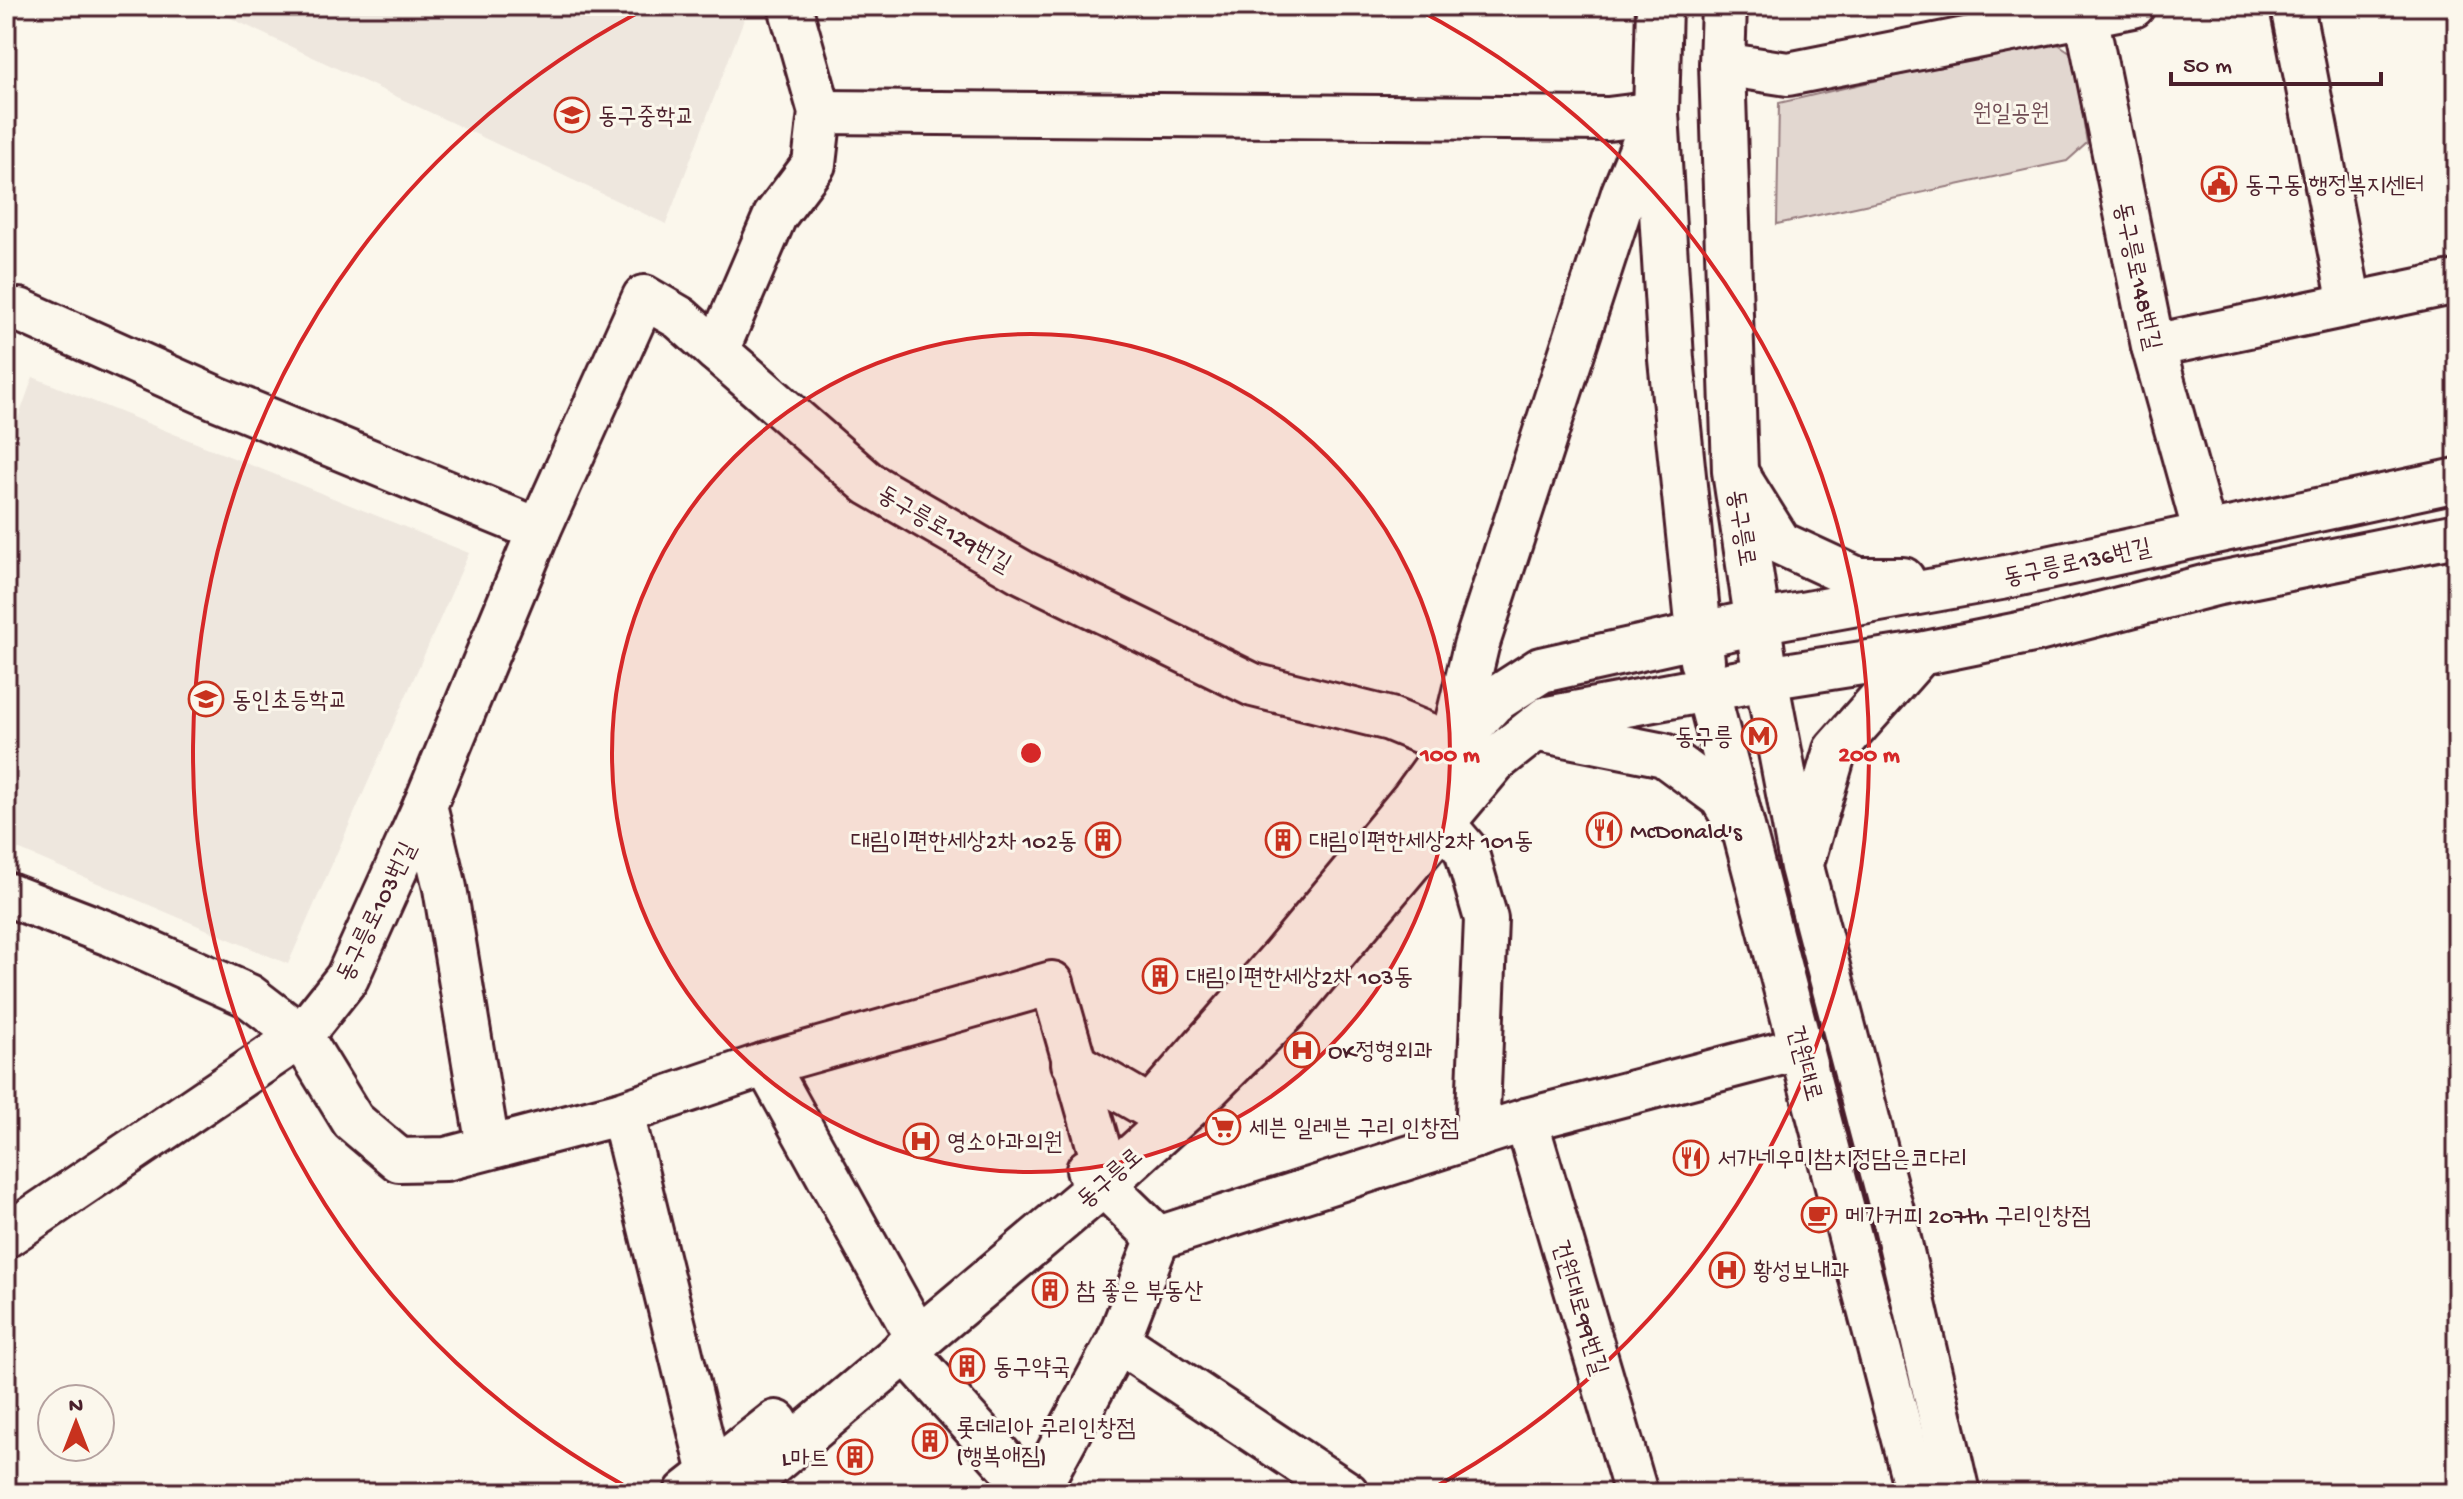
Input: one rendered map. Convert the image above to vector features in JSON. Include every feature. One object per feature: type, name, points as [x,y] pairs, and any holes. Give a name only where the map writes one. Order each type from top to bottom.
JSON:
[{"type":"main road","name":"동구릉로","points":[[1097,1171],[1284,956],[1414,799],[1453,745],[1493,701],[1541,670],[1696,633],[1671,359],[1656,113],[1659,6]]},
{"type":"main road","name":"동구릉로","points":[[711,1486],[906,1335],[1097,1171],[1191,1104],[1288,1007],[1494,761],[1547,719],[1766,678],[1735,471],[1722,64],[1724,6]]},
{"type":"main road","name":"동구릉로","points":[[1453,745],[1476,646],[1624,193],[1656,113]]},
{"type":"main road","name":"동구릉로136번길","points":[[1696,633],[1757,622]]},
{"type":"main road","name":"건원대로","points":[[1696,633],[1707,689]]},
{"type":"street","points":[[717,351],[775,216],[814,164],[820,112],[790,6]]},
{"type":"street","points":[[1722,64],[1788,74],[2133,6]]},
{"type":"street","points":[[2292,6],[2350,304]]},
{"type":"street","name":"동구릉로148번길","points":[[2086,15],[2153,346],[2205,533]]},
{"type":"street","points":[[820,112],[1608,119],[1656,113]]},
{"type":"street","points":[[2153,346],[2457,282]]},
{"type":"street","name":"동구릉로103번길","points":[[6,1236],[301,1036],[347,978],[425,805],[539,530],[644,297],[680,318],[717,351]]},
{"type":"street","points":[[6,310],[19,310],[216,398],[539,530]]},
{"type":"street","name":"동구릉로129번길","points":[[717,351],[869,484],[1022,572],[1253,685],[1390,719],[1453,745]]},
{"type":"street","points":[[1735,471],[1780,543],[1858,579],[2001,578]]},
{"type":"street","name":"동구릉로136번길","points":[[1757,622],[2001,578],[2457,480]]},
{"type":"street","points":[[1766,678],[1920,654],[2038,630],[2215,584],[2457,535]]},
{"type":"street","points":[[1802,867],[1835,750],[1920,654]]},
{"type":"street","name":"건원대로","points":[[1766,678],[1802,867],[1896,1226],[1958,1493]]},
{"type":"street","name":"건원대로","points":[[1707,689],[1802,1048],[1904,1489]]},
{"type":"street","points":[[1534,729],[1664,755],[1721,797],[1747,840]]},
{"type":"street","points":[[425,805],[445,888],[488,1147]]},
{"type":"street","points":[[1442,822],[1466,850],[1486,919],[1477,1136]]},
{"type":"street","points":[[6,894],[115,936],[249,996],[301,1036],[353,1121],[399,1160],[446,1159],[622,1113],[766,1064],[1052,983],[1097,1171],[1158,1238]]},
{"type":"street","points":[[1158,1238],[1526,1120],[1802,1048]]},
{"type":"street","points":[[1073,1063],[1151,1108]]},
{"type":"street","points":[[766,1064],[906,1335],[1034,1493],[1118,1341],[1158,1238]]},
{"type":"street","points":[[622,1113],[711,1486]]},
{"type":"street","name":"건원대로99번길","points":[[1526,1120],[1636,1493]]},
{"type":"street","points":[[1118,1341],[1347,1493]]},
{"type":"shaded area","name":"동구중학교","points":[[205,6],[749,6],[666,224]]},
{"type":"shaded area","name":"동인초등학교","points":[[33,377],[469,553],[288,964],[6,844],[6,452]]},
{"type":"green space","name":"원일공원","points":[[2052,40],[2073,54],[2087,143],[2067,161],[1777,224],[1779,103]]},
{"type":"place","name":"동구중학교","points":[[572,115]]},
{"type":"place","name":"동구동 행정복지센터","points":[[2219,184]]},
{"type":"place","name":"동인초등학교","points":[[206,699]]},
{"type":"place","name":"동구릉","points":[[1759,736]]},
{"type":"place","name":"McDonald's","points":[[1604,830]]},
{"type":"place","name":"대림이편한세상2차 102동","points":[[1103,840]]},
{"type":"place","name":"대림이편한세상2차 101동","points":[[1283,840]]},
{"type":"place","name":"대림이편한세상2차 103동","points":[[1160,976]]},
{"type":"place","name":"OK정형외과","points":[[1302,1050]]},
{"type":"place","name":"세븐 일레븐 구리 인창점","points":[[1223,1127]]},
{"type":"place","name":"영소아과의원","points":[[921,1141]]},
{"type":"place","name":"서가네우미참치정담은코다리","points":[[1691,1158]]},
{"type":"place","name":"메가커피 207th 구리인창점","points":[[1819,1215]]},
{"type":"place","name":"황성보내과","points":[[1727,1270]]},
{"type":"place","name":"참 좋은 부동산","points":[[1050,1290]]},
{"type":"place","name":"동구약국","points":[[967,1366]]},
{"type":"place","name":"롯데리아 구리인창점 (행복애짐)","points":[[930,1441]]},
{"type":"place","name":"L마트","points":[[855,1457]]}]
